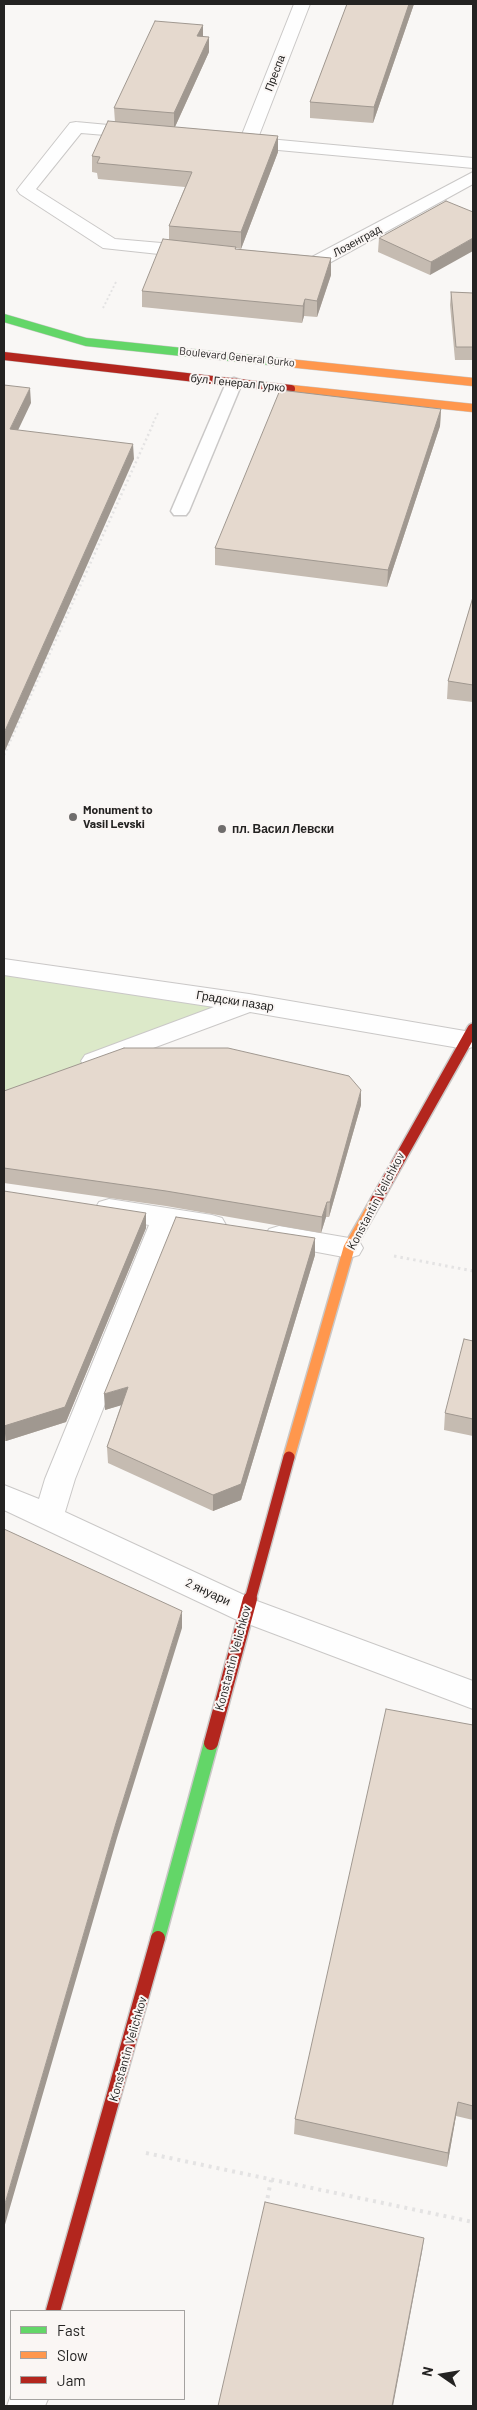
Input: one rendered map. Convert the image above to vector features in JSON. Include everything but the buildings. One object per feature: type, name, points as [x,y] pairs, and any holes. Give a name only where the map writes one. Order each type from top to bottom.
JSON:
[{"type":"street","name":"Преспа","points":[[248,142],[302,4]]},
{"type":"street","points":[[162,135],[76,127],[26,190],[110,244],[210,254]]},
{"type":"street","points":[[220,140],[473,163]]},
{"type":"street","name":"Лозенград","points":[[267,259],[315,263],[473,177]]},
{"type":"street","name":"Boulevard General Gurko","points":[[4,318],[86,342],[473,382]]},
{"type":"street","name":"бул. Генерал Гурко","points":[[4,356],[176,377],[473,408]]},
{"type":"street","name":"Градски пазар","points":[[4,966],[121,973],[252,994],[469,1035]]},
{"type":"street","points":[[76,1068],[252,994]]},
{"type":"street","name":"Konstantin Velichkov","points":[[53,2310],[184,1848],[246,1610],[349,1248],[469,1035]]},
{"type":"street","points":[[82,1205],[349,1248]]},
{"type":"street","points":[[48,1518],[60,1479],[166,1218]]},
{"type":"street","name":"2 януари","points":[[4,1497],[246,1610],[473,1695]]},
{"type":"lane","points":[[180,511],[234,383]]},
{"type":"path","points":[[86,342],[134,247]]},
{"type":"path","points":[[4,755],[135,460],[176,377]]},
{"type":"path","points":[[349,1248],[473,1271]]},
{"type":"path","points":[[101,2144],[473,2222]]},
{"type":"path","points":[[263,2216],[272,2180]]},
{"type":"green space","points":[[4,967],[246,1003],[4,1095]]},
{"type":"traffic: fast","points":[[4,318],[86,342],[288,363]]},
{"type":"traffic: fast","points":[[158,1938],[211,1743]]},
{"type":"traffic: slow","points":[[288,363],[473,382]]},
{"type":"traffic: slow","points":[[291,389],[473,408]]},
{"type":"traffic: slow","points":[[289,1457],[349,1248],[376,1201]]},
{"type":"traffic: jam","points":[[4,356],[291,389]]},
{"type":"traffic: jam","points":[[376,1201],[473,1029]]},
{"type":"traffic: jam","points":[[211,1743],[289,1457]]},
{"type":"traffic: jam","points":[[53,2310],[158,1938]]},
{"type":"place","name":"Monument to Vasil Levski","points":[[73,817]]},
{"type":"place","name":"пл. Васил Левски","points":[[222,829]]}]
